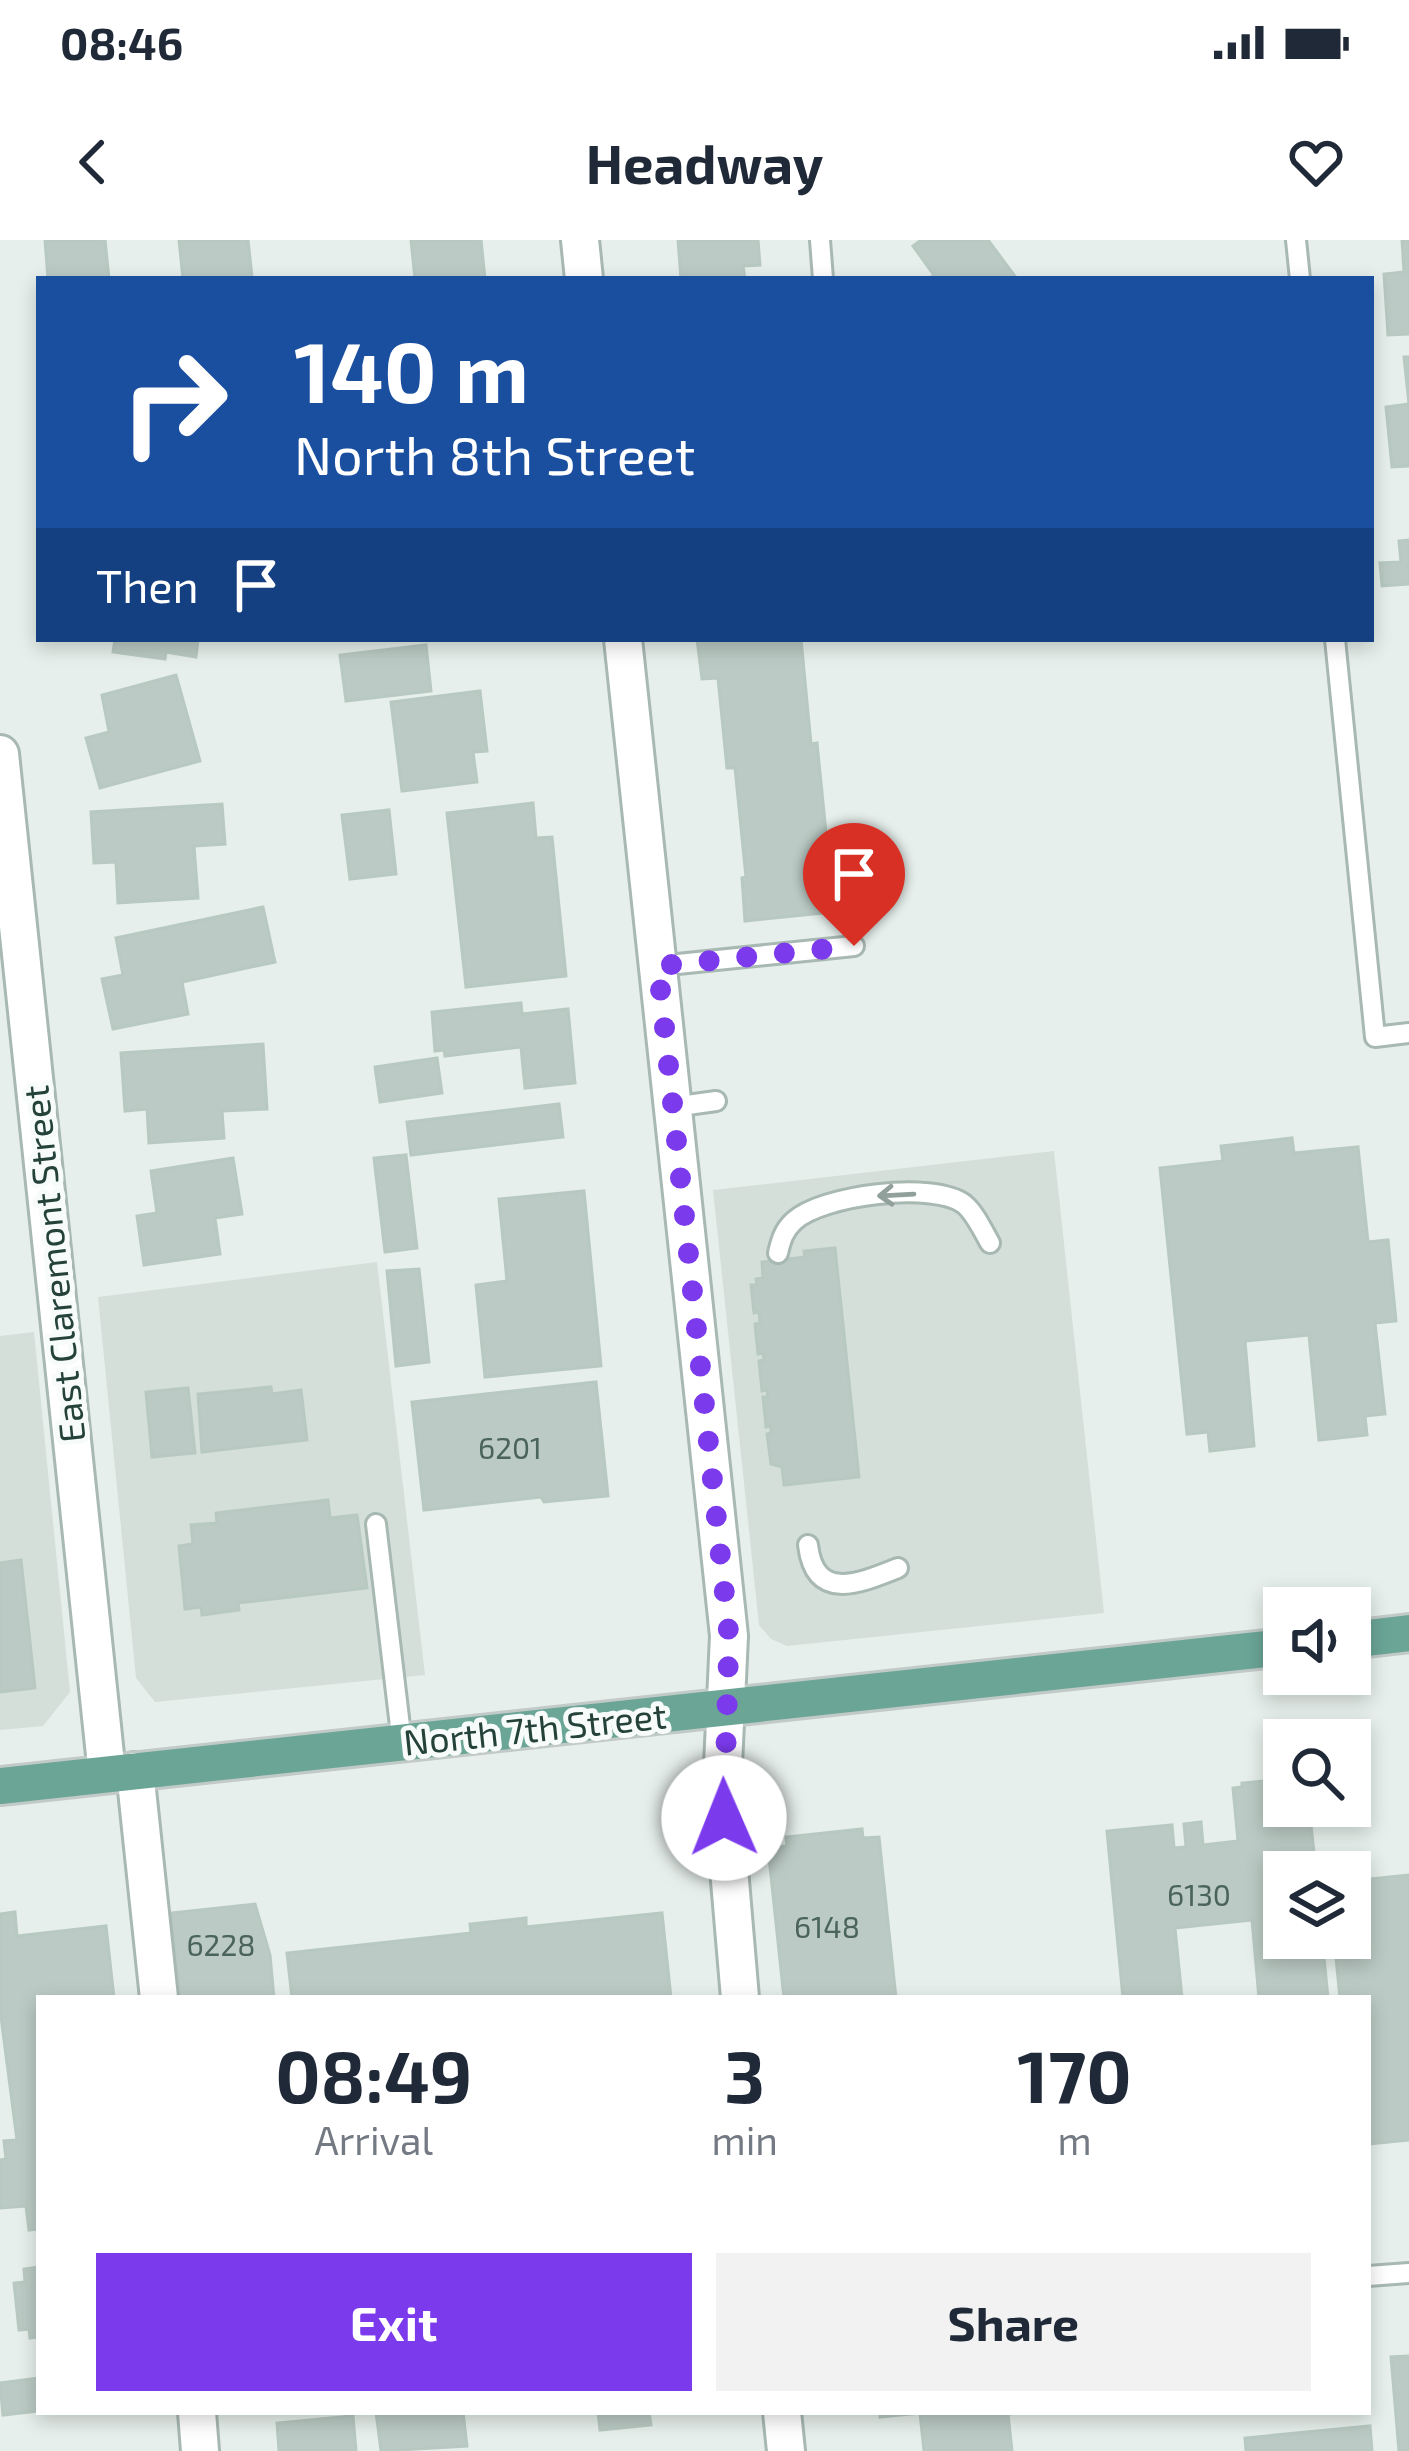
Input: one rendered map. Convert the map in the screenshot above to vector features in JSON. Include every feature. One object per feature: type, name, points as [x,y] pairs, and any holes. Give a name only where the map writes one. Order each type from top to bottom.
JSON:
[{"type":"main road","points":[[1371,1638],[1409,1633]]},
{"type":"main road","name":"North 7th Street","points":[[0,1786],[1263,1649]]},
{"type":"street","points":[[580,240],[584,276]]},
{"type":"street","points":[[623,642],[729,1636],[722,1787],[740,1995]]},
{"type":"street","name":"East Claremont Street","points":[[0,754],[121,1773],[158,1995]]},
{"type":"street","points":[[196,2415],[200,2451]]},
{"type":"street","points":[[782,2415],[786,2451]]},
{"type":"lane","points":[[820,240],[824,276]]},
{"type":"lane","points":[[1296,240],[1300,276]]},
{"type":"lane","points":[[1335,642],[1375,1037],[1409,1034]]},
{"type":"lane","points":[[658,966],[854,946]]},
{"type":"lane","points":[[673,1106],[716,1101]]},
{"type":"lane","points":[[778,1253],[783,1233],[797,1218],[828,1202],[940,1193],[966,1205],[990,1243]]},
{"type":"lane","points":[[376,1524],[402,1743]]},
{"type":"lane","points":[[808,1545],[811,1568],[825,1582],[846,1585],[898,1568]]},
{"type":"lane","points":[[1371,2276],[1409,2273]]},
{"type":"shaded area","points":[[1054,1151],[1104,1613],[787,1646],[771,1639],[759,1625],[713,1190]]},
{"type":"shaded area","points":[[377,1262],[425,1675],[155,1702],[136,1678],[98,1297]]},
{"type":"shaded area","points":[[34,1332],[70,1692],[43,1726],[0,1730],[0,1336]]},
{"type":"building","points":[[45,240],[105,240],[109,276],[48,276]]},
{"type":"building","points":[[179,240],[248,240],[252,276],[183,276]]},
{"type":"building","points":[[411,240],[481,240],[485,276],[415,276]]},
{"type":"building","points":[[678,240],[758,240],[760,265],[743,266],[745,276],[681,276]]},
{"type":"building","points":[[921,240],[988,240],[1015,276],[932,276],[913,246]]},
{"type":"building","points":[[1402,240],[1409,240],[1409,334],[1388,335],[1384,274],[1404,272]]},
{"type":"building","points":[[1404,357],[1409,357],[1409,404]]},
{"type":"building","points":[[1409,404],[1409,466],[1392,467],[1386,407]]},
{"type":"building","points":[[1409,540],[1409,584],[1382,586],[1380,563],[1401,562],[1399,541]]},
{"type":"building","points":[[115,642],[198,642],[196,657],[166,652],[165,659],[113,652]]},
{"type":"building","points":[[697,642],[801,642],[834,912],[745,921],[742,878],[746,877],[735,768],[727,768],[718,678],[702,679]]},
{"type":"building","points":[[426,645],[431,691],[346,701],[340,655]]},
{"type":"building","points":[[176,675],[200,761],[100,788],[86,738],[109,732],[102,695]]},
{"type":"building","points":[[480,691],[487,751],[473,752],[477,782],[402,791],[391,702]]},
{"type":"building","points":[[533,803],[536,838],[552,837],[566,976],[466,987],[447,813]]},
{"type":"building","points":[[222,804],[225,844],[194,846],[198,898],[118,903],[116,862],[94,863],[91,812]]},
{"type":"building","points":[[389,810],[396,874],[350,879],[342,815]]},
{"type":"building","points":[[263,907],[275,962],[182,982],[188,1014],[113,1029],[102,979],[123,975],[116,938]]},
{"type":"building","points":[[521,1003],[522,1014],[568,1009],[575,1083],[525,1088],[521,1047],[445,1056],[444,1050],[435,1051],[432,1012]]},
{"type":"building","points":[[263,1044],[267,1109],[222,1111],[224,1138],[149,1143],[147,1109],[125,1111],[121,1053]]},
{"type":"building","points":[[437,1058],[442,1093],[380,1102],[375,1067]]},
{"type":"building","points":[[559,1104],[563,1137],[411,1155],[407,1122]]},
{"type":"building","points":[[1292,1138],[1294,1153],[1358,1147],[1368,1242],[1388,1240],[1396,1321],[1375,1323],[1385,1414],[1365,1416],[1367,1435],[1319,1440],[1309,1335],[1245,1341],[1254,1446],[1210,1451],[1208,1432],[1187,1434],[1160,1168],[1223,1161],[1221,1146]]},
{"type":"building","points":[[406,1155],[417,1248],[385,1252],[374,1158]]},
{"type":"building","points":[[233,1158],[242,1214],[215,1218],[220,1254],[144,1265],[137,1216],[157,1213],[151,1171]]},
{"type":"building","points":[[584,1191],[601,1366],[485,1377],[476,1285],[507,1281],[499,1199]]},
{"type":"building","points":[[835,1248],[859,1477],[784,1485],[782,1467],[771,1464],[767,1434],[771,1426],[766,1427],[763,1397],[768,1397],[767,1390],[762,1391],[759,1361],[764,1360],[763,1353],[758,1354],[755,1324],[760,1323],[759,1312],[754,1313],[751,1285],[763,1278],[762,1262]]},
{"type":"building","points":[[419,1269],[429,1362],[396,1366],[387,1271]]},
{"type":"building","points":[[596,1382],[608,1496],[544,1502],[541,1497],[424,1510],[412,1402]]},
{"type":"building","points":[[271,1387],[272,1394],[301,1390],[307,1440],[202,1452],[198,1394]]},
{"type":"building","points":[[188,1388],[195,1453],[152,1457],[146,1392]]},
{"type":"building","points":[[328,1500],[330,1518],[357,1515],[367,1588],[238,1603],[239,1610],[202,1615],[201,1607],[185,1609],[179,1546],[193,1544],[191,1525],[217,1523],[216,1513]]},
{"type":"building","points":[[21,1560],[35,1688],[0,1692],[0,1563]]},
{"type":"building","points":[[1263,1781],[1263,1827],[1311,1827],[1314,1851],[1263,1851],[1263,1959],[1324,1959],[1328,1995],[1259,1995],[1252,1920],[1175,1928],[1182,1995],[1123,1995],[1107,1831],[1172,1825],[1174,1848],[1186,1847],[1184,1824],[1201,1822],[1203,1845],[1238,1841],[1233,1788],[1242,1783]]},
{"type":"building","points":[[862,1829],[863,1838],[879,1837],[896,1995],[784,1995],[768,1848],[787,1846],[786,1837]]},
{"type":"building","points":[[1409,1875],[1409,2140],[1371,2144],[1371,1995],[1340,1995],[1336,1959],[1371,1959],[1371,1879]]},
{"type":"building","points":[[255,1904],[270,1955],[274,1995],[180,1995],[171,1913]]},
{"type":"building","points":[[15,1912],[17,1936],[106,1926],[114,1995],[36,1995],[36,2229],[29,2230],[26,2206],[0,2208],[4,2141],[17,2140],[0,2009],[0,1914]]},
{"type":"building","points":[[662,1913],[671,1995],[292,1995],[287,1953],[471,1933],[470,1924],[526,1918],[526,1927]]},
{"type":"building","points":[[36,2267],[36,2337],[30,2338],[29,2329],[19,2330],[14,2283],[25,2282],[24,2269]]},
{"type":"building","points":[[1409,2356],[1409,2451],[1399,2451],[1391,2357]]},
{"type":"building","points":[[36,2378],[36,2411],[3,2415],[0,2383]]},
{"type":"building","points":[[376,2415],[463,2415],[467,2446],[381,2451]]},
{"type":"building","points":[[598,2415],[649,2415],[651,2425],[600,2430]]},
{"type":"building","points":[[920,2415],[1008,2415],[1012,2451],[924,2451]]},
{"type":"building","points":[[353,2416],[356,2451],[279,2451],[277,2423]]},
{"type":"building","points":[[1370,2426],[1372,2451],[1246,2451],[1245,2438]]},
{"type":"route","points":[[724,1818],[729,1636],[658,966],[854,946]]}]
